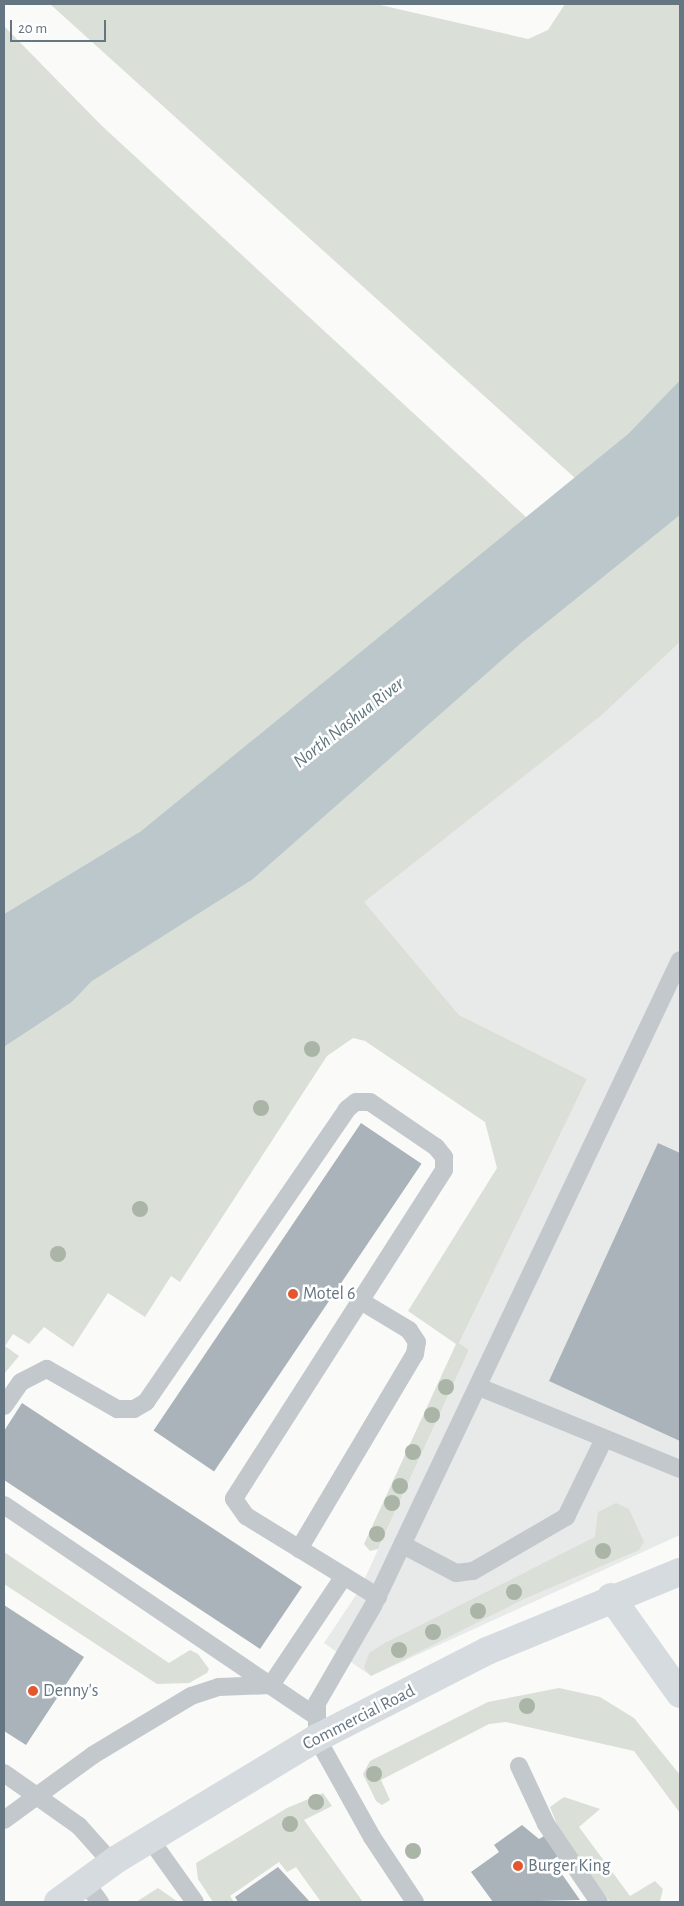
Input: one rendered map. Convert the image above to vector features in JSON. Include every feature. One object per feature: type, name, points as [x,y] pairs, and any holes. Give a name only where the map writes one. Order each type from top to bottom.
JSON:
[{"type":"street","name":"Commercial Road","points":[[58,1902],[93,1893],[112,1863],[316,1727],[611,1597],[680,1572]]},
{"type":"street","points":[[611,1597],[680,1694]]},
{"type":"lane","points":[[316,1727],[323,1692],[378,1597],[680,960]]},
{"type":"lane","points":[[4,1406],[21,1382],[47,1370],[117,1409],[134,1409],[146,1402],[346,1109],[362,1101],[436,1147],[444,1163],[439,1178],[235,1493],[241,1512],[378,1597]]},
{"type":"lane","points":[[299,1549],[416,1354],[417,1342],[409,1330],[359,1300]]},
{"type":"lane","points":[[479,1387],[680,1469]]},
{"type":"lane","points":[[403,1545],[456,1573],[473,1571],[566,1517],[604,1439]]},
{"type":"lane","points":[[4,1504],[271,1685],[316,1727],[372,1837],[415,1902]]},
{"type":"lane","points":[[271,1685],[344,1576]]},
{"type":"lane","points":[[4,1820],[148,1718],[191,1696],[219,1687],[271,1685]]},
{"type":"lane","points":[[519,1766],[546,1824],[599,1902]]},
{"type":"lane","points":[[4,1773],[78,1826],[112,1863]]},
{"type":"lane","points":[[150,1839],[195,1902]]},
{"type":"shaded area","points":[[50,4],[376,4],[528,39],[548,30],[565,4],[680,4],[680,380],[628,434],[575,478]]},
{"type":"shaded area","points":[[4,26],[101,125],[527,518],[141,831],[4,914]]},
{"type":"shaded area","points":[[680,515],[680,642],[602,715],[364,902],[459,1015],[587,1079],[459,1343],[469,1350],[378,1549],[370,1551],[364,1544],[456,1344],[408,1311],[497,1168],[485,1122],[365,1041],[353,1038],[327,1056],[180,1282],[171,1276],[145,1317],[108,1293],[73,1347],[44,1327],[29,1344],[13,1334],[5,1346],[19,1356],[4,1374],[4,1047],[72,1002],[92,981]]},
{"type":"shaded area","points":[[680,642],[680,1535],[371,1676],[324,1643],[360,1589],[469,1350],[459,1343],[587,1079],[459,1015],[363,902],[602,715]]},
{"type":"shaded area","points":[[616,1503],[629,1509],[644,1542],[639,1550],[524,1599],[371,1676],[364,1668],[369,1653],[383,1644],[595,1537],[598,1512]]},
{"type":"shaded area","points":[[4,1552],[169,1663],[190,1650],[198,1654],[209,1669],[207,1673],[189,1683],[157,1684],[4,1584]]},
{"type":"shaded area","points":[[559,1688],[600,1697],[634,1718],[680,1775],[680,1813],[634,1751],[506,1722],[489,1724],[381,1780],[390,1800],[382,1805],[376,1801],[363,1774],[370,1761],[488,1702]]},
{"type":"shaded area","points":[[323,1793],[332,1806],[304,1820],[363,1902],[321,1902],[296,1867],[287,1872],[279,1862],[230,1896],[234,1902],[213,1902],[198,1879],[196,1863],[287,1808]]},
{"type":"shaded area","points":[[564,1797],[600,1809],[579,1827],[630,1896],[655,1881],[663,1889],[660,1901],[610,1902],[558,1827],[550,1807]]},
{"type":"shaded area","points":[[158,1888],[178,1902],[136,1902]]},
{"type":"water","name":"North Nashua River","points":[[680,380],[680,515],[521,643],[253,879],[92,981],[72,1002],[4,1047],[4,914],[141,831],[628,434]]},
{"type":"building","name":"Motel 6","points":[[361,1123],[422,1164],[214,1471],[154,1431]]},
{"type":"building","points":[[658,1143],[680,1153],[680,1441],[549,1381]]},
{"type":"building","points":[[22,1403],[302,1587],[260,1649],[4,1480],[4,1431]]},
{"type":"building","name":"Denny's","points":[[4,1605],[84,1657],[26,1745],[4,1731]]},
{"type":"building","name":"Burger King","points":[[522,1825],[539,1839],[544,1836],[558,1856],[552,1860],[580,1900],[493,1902],[471,1872],[499,1852],[494,1845]]},
{"type":"building","points":[[278,1867],[310,1902],[238,1902],[235,1897]]},
{"type":"place","name":"Motel 6","points":[[293,1294]]},
{"type":"place","name":"Denny's","points":[[33,1691]]},
{"type":"place","name":"Burger King","points":[[518,1866]]}]
